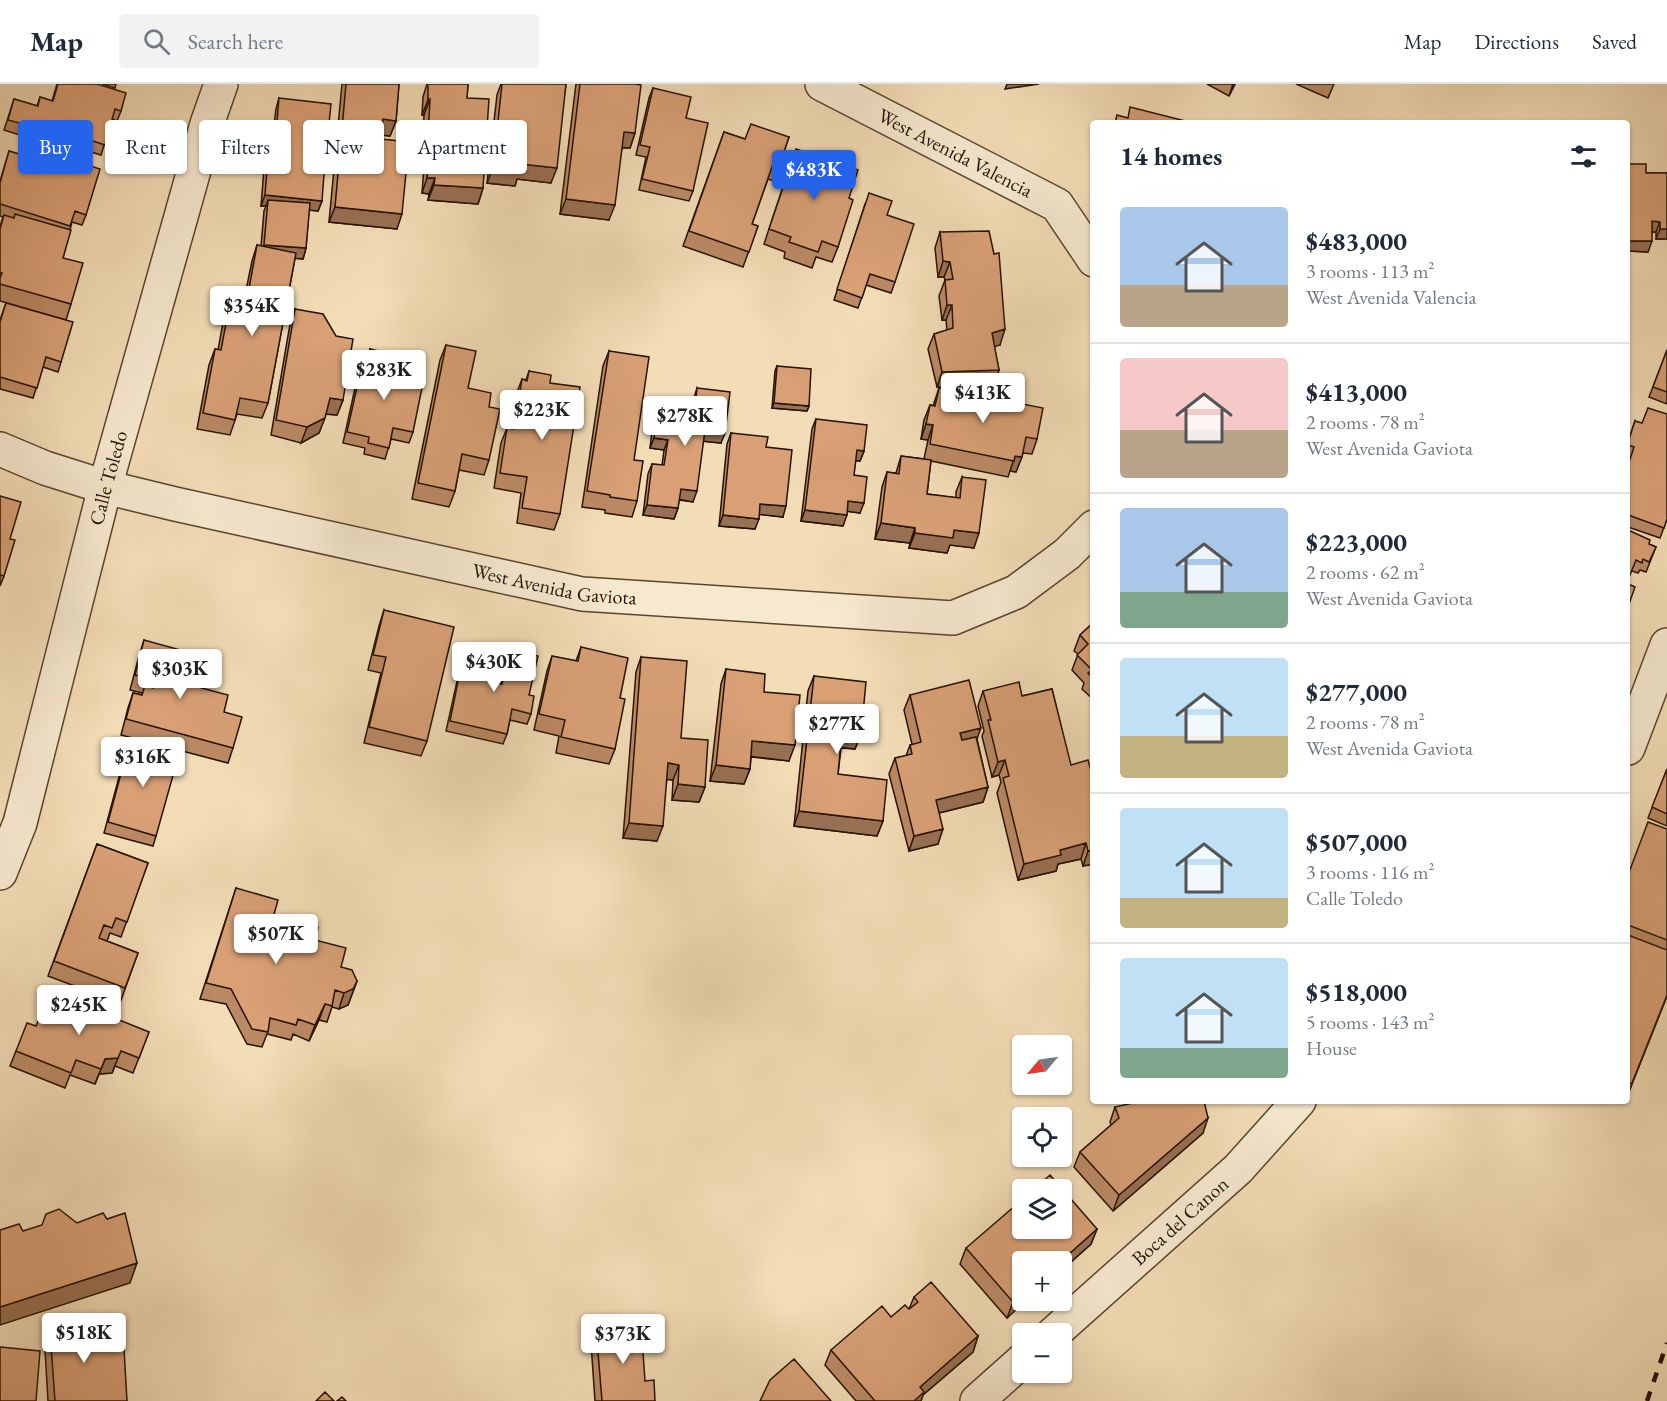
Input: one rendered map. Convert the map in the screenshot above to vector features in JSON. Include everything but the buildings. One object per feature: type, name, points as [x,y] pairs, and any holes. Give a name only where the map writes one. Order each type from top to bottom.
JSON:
[{"type":"street","name":"Calle Toledo","points":[[0,873],[10,820],[220,84]]},
{"type":"street","name":"West Avenida Valencia","points":[[822,84],[1057,205],[1090,254]]},
{"type":"street","name":"West Avenida Gaviota","points":[[0,449],[45,468],[105,487],[582,594],[953,618],[1016,592],[1067,554],[1090,531]]},
{"type":"street","points":[[1630,743],[1667,645]]},
{"type":"street","name":"Boca del Canon","points":[[1065,1323],[1238,1169],[1296,1104]]},
{"type":"street","points":[[977,1401],[1012,1370]]},
{"type":"railway","points":[[1647,1401],[1667,1343]]}]
